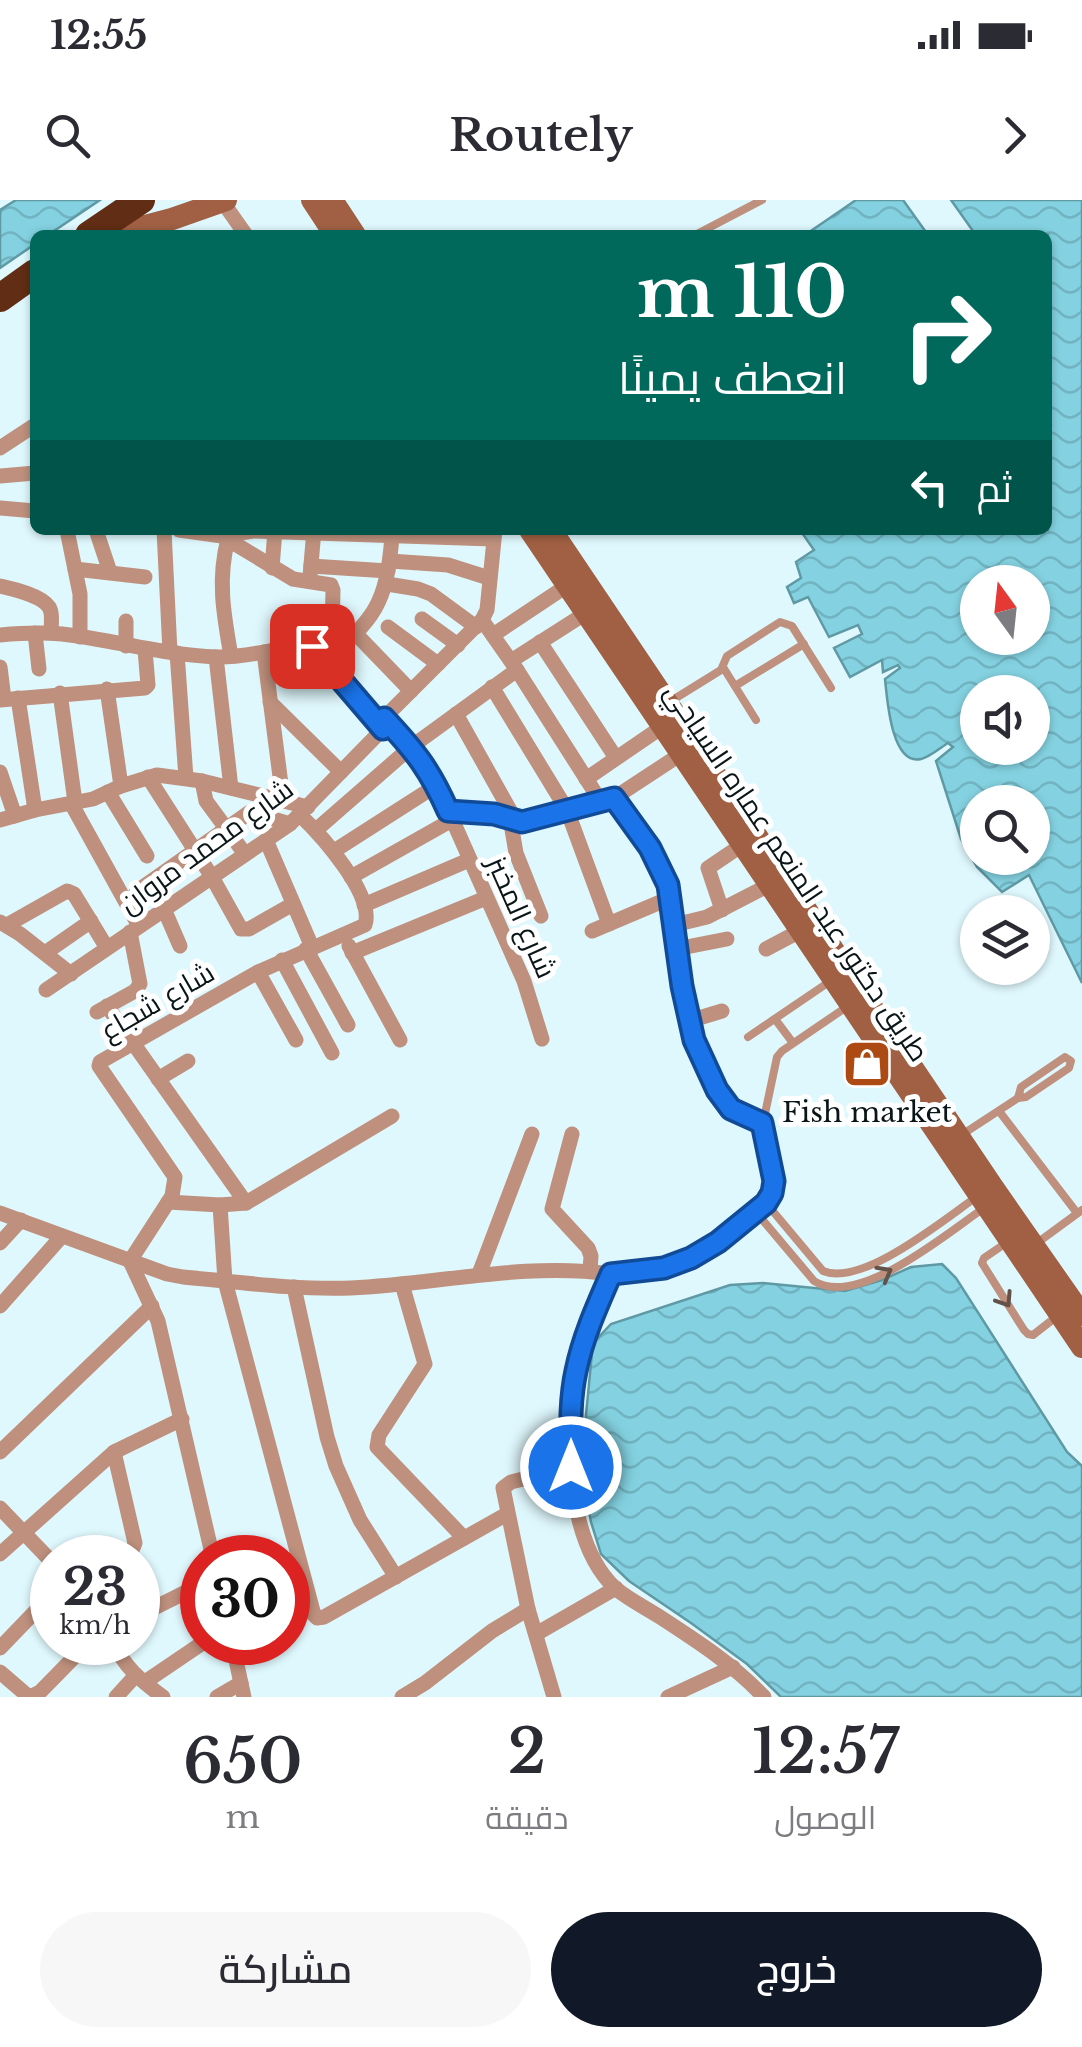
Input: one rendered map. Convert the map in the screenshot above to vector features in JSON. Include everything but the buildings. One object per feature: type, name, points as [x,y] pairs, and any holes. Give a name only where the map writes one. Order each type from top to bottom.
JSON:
[{"type":"highway","points":[[108,230],[147,220]]},
{"type":"highway","points":[[0,298],[30,277]]},
{"type":"main road","points":[[312,200],[332,230]]},
{"type":"main road","points":[[332,200],[352,230]]},
{"type":"main road","points":[[123,230],[224,201]]},
{"type":"main road","name":"طريق دكتور عبد المنعم عماره السياحي","points":[[533,535],[1010,1241],[1071,1314]]},
{"type":"main road","name":"طريق دكتور عبد المنعم عماره السياحي","points":[[554,535],[1034,1246],[1071,1314],[1082,1347]]},
{"type":"street","points":[[224,201],[243,230]]},
{"type":"street","points":[[0,448],[30,428]]},
{"type":"street","points":[[0,476],[30,473]]},
{"type":"street","points":[[0,508],[30,511]]},
{"type":"street","points":[[68,535],[81,608],[80,637]]},
{"type":"street","points":[[98,535],[110,572]]},
{"type":"street","points":[[164,535],[173,653],[194,780],[245,854]]},
{"type":"street","points":[[208,535],[225,538],[293,579],[310,574],[388,572],[448,565],[489,578]]},
{"type":"street","points":[[225,538],[236,535]]},
{"type":"street","points":[[272,568],[275,535]]},
{"type":"street","points":[[310,574],[313,535]]},
{"type":"street","points":[[366,535],[460,535]]},
{"type":"street","points":[[479,623],[487,610],[494,535]]},
{"type":"street","points":[[324,660],[371,616],[388,572],[392,537]]},
{"type":"street","points":[[225,538],[221,594],[231,788]]},
{"type":"street","points":[[75,568],[145,577]]},
{"type":"street","points":[[0,1214],[166,1274],[294,1287],[348,1288],[510,1272],[611,1274],[664,1268],[718,1242],[772,1193],[774,1181],[762,1123],[731,1109],[717,1090],[694,1040],[670,898],[658,860],[586,779],[493,635],[431,594],[388,572]]},
{"type":"street","points":[[310,574],[334,590],[332,638],[324,660]]},
{"type":"street","points":[[493,635],[568,585]]},
{"type":"street","points":[[0,586],[26,593],[50,610],[39,669]]},
{"type":"street","points":[[316,830],[411,747],[492,687],[540,642],[586,613]]},
{"type":"street","points":[[422,618],[458,645]]},
{"type":"street","points":[[126,622],[126,646]]},
{"type":"street","name":"شارع محمد مروان","points":[[46,990],[299,815],[411,691],[479,623]]},
{"type":"street","points":[[388,626],[438,664]]},
{"type":"street","points":[[0,635],[43,633],[145,650],[224,656],[310,645],[324,660]]},
{"type":"street","points":[[356,634],[411,691]]},
{"type":"street","points":[[540,642],[616,758]]},
{"type":"street","points":[[8,699],[144,688],[148,686],[145,650]]},
{"type":"street","points":[[264,652],[283,800]]},
{"type":"street","name":"شارع المخبز","points":[[324,660],[426,765],[524,982],[542,1038]]},
{"type":"street","points":[[0,667],[35,810]]},
{"type":"street","points":[[492,687],[567,810],[609,924]]},
{"type":"street","points":[[108,690],[114,789],[147,856]]},
{"type":"street","points":[[60,693],[73,802],[135,929],[140,984],[135,991],[102,1009],[134,1043],[246,1203]]},
{"type":"street","points":[[270,702],[341,772]]},
{"type":"street","points":[[456,714],[513,820],[516,853],[542,916]]},
{"type":"street","points":[[586,779],[662,727]]},
{"type":"street","points":[[351,877],[450,815],[494,814],[522,822],[608,800],[681,754]]},
{"type":"street","points":[[0,772],[7,818],[93,799],[148,776],[163,775],[283,800],[334,850],[351,877],[368,918],[364,925],[342,934],[400,1040]]},
{"type":"street","points":[[148,776],[241,929],[249,929],[294,904]]},
{"type":"street","points":[[334,850],[437,785]]},
{"type":"street","points":[[136,892],[252,812],[299,815]]},
{"type":"street","points":[[266,840],[309,948],[348,1026]]},
{"type":"street","points":[[722,910],[708,868],[742,844]]},
{"type":"street","points":[[364,905],[469,860]]},
{"type":"street","points":[[674,925],[707,917],[768,884]]},
{"type":"street","points":[[70,974],[4,924],[67,891],[74,894],[108,948]]},
{"type":"street","points":[[352,953],[486,898]]},
{"type":"street","points":[[592,931],[670,898]]},
{"type":"street","points":[[164,908],[180,946]]},
{"type":"street","points":[[44,953],[91,922]]},
{"type":"street","points":[[766,950],[800,931]]},
{"type":"street","name":"شارع شجاع","points":[[168,1202],[175,1184],[172,1172],[99,1066],[100,1062],[258,972],[342,934]]},
{"type":"street","points":[[676,949],[728,940]]},
{"type":"street","points":[[282,960],[332,1053]]},
{"type":"street","points":[[258,972],[296,1040]]},
{"type":"street","points":[[690,1022],[722,1011]]},
{"type":"street","points":[[158,1079],[188,1061]]},
{"type":"street","points":[[130,1260],[168,1202],[246,1203],[392,1116]]},
{"type":"street","points":[[479,1274],[532,1134]]},
{"type":"street","points":[[572,1134],[552,1209],[590,1252],[590,1271]]},
{"type":"street","points":[[220,1205],[225,1281],[314,1615],[324,1618],[507,1514]]},
{"type":"street","points":[[0,1242],[21,1220]]},
{"type":"street","points":[[0,1306],[62,1236]]},
{"type":"street","points":[[130,1260],[158,1321],[208,1535]]},
{"type":"street","points":[[611,1274],[590,1323],[575,1376],[571,1416],[571,1467],[586,1542],[598,1566],[616,1588],[733,1667],[764,1697]]},
{"type":"street","points":[[402,1284],[425,1364],[379,1435],[378,1446],[464,1538]]},
{"type":"street","points":[[294,1287],[336,1466],[360,1520],[396,1577]]},
{"type":"street","points":[[0,1452],[152,1306]]},
{"type":"street","points":[[0,1554],[114,1452],[182,1419]]},
{"type":"street","points":[[114,1452],[133,1535]]},
{"type":"street","points":[[554,1697],[528,1609],[503,1488],[571,1467]]},
{"type":"street","points":[[0,1508],[30,1539]]},
{"type":"street","points":[[536,1634],[616,1588]]},
{"type":"street","points":[[402,1697],[492,1630],[528,1609]]},
{"type":"street","points":[[0,1648],[30,1617]]},
{"type":"street","points":[[116,1697],[180,1656]]},
{"type":"street","points":[[0,1672],[29,1697],[40,1692],[66,1665]]},
{"type":"street","points":[[127,1665],[163,1697]]},
{"type":"street","points":[[217,1697],[242,1690],[237,1665]]},
{"type":"street","points":[[668,1697],[733,1667]]},
{"type":"lane","points":[[705,230],[762,200]]},
{"type":"lane","points":[[667,703],[722,667],[727,656],[780,622],[792,626],[831,688]]},
{"type":"lane","points":[[735,686],[804,644]]},
{"type":"lane","points":[[722,667],[756,720]]},
{"type":"lane","points":[[748,1037],[833,980]]},
{"type":"lane","points":[[762,1123],[776,1057],[850,1005]]},
{"type":"lane","points":[[775,1019],[793,1043]]},
{"type":"lane","points":[[959,1137],[1069,1068],[1069,1058],[1062,1058],[1021,1087],[1018,1098]]},
{"type":"lane","points":[[999,1111],[1080,1212],[1034,1246]]},
{"type":"lane","points":[[760,1207],[823,1271],[843,1274],[870,1267],[983,1201]]},
{"type":"lane","points":[[760,1207],[814,1281],[826,1287],[845,1287],[876,1279],[983,1201]]},
{"type":"lane","points":[[1010,1241],[982,1263],[1024,1330],[1033,1334],[1071,1314]]},
{"type":"lane","points":[[843,1274],[845,1287]]},
{"type":"water","points":[[16,200],[100,200],[55,230],[30,230],[30,247],[0,268],[0,210]]},
{"type":"water","points":[[856,200],[903,200],[924,230],[812,230]]},
{"type":"water","points":[[951,200],[1082,200],[1082,983],[1050,918],[1050,895],[1039,895],[1029,875],[1050,875],[1050,785],[960,785],[960,836],[936,761],[953,747],[948,743],[921,759],[903,752],[892,728],[885,679],[900,668],[898,665],[883,672],[882,660],[850,677],[834,648],[862,634],[858,625],[829,637],[808,597],[794,603],[787,587],[801,578],[796,562],[814,550],[804,535],[1052,535],[1052,230],[972,230]]},
{"type":"water","points":[[985,875],[1029,875],[1002,892]]},
{"type":"water","points":[[942,1264],[956,1278],[1067,1452],[1082,1466],[1082,1697],[781,1697],[747,1664],[629,1581],[601,1554],[583,1480],[593,1343],[611,1324],[730,1285],[763,1283],[845,1291],[911,1267]]},
{"type":"place","name":"Fish market","points":[[867,1064]]},
{"type":"route","points":[[312,646],[383,729],[384,718],[420,756],[448,811],[502,815],[522,822],[614,798],[658,860],[668,885],[694,1040],[717,1090],[731,1109],[762,1123],[774,1181],[766,1203],[718,1242],[691,1258],[664,1268],[611,1274],[590,1323],[575,1376],[571,1467]]}]
